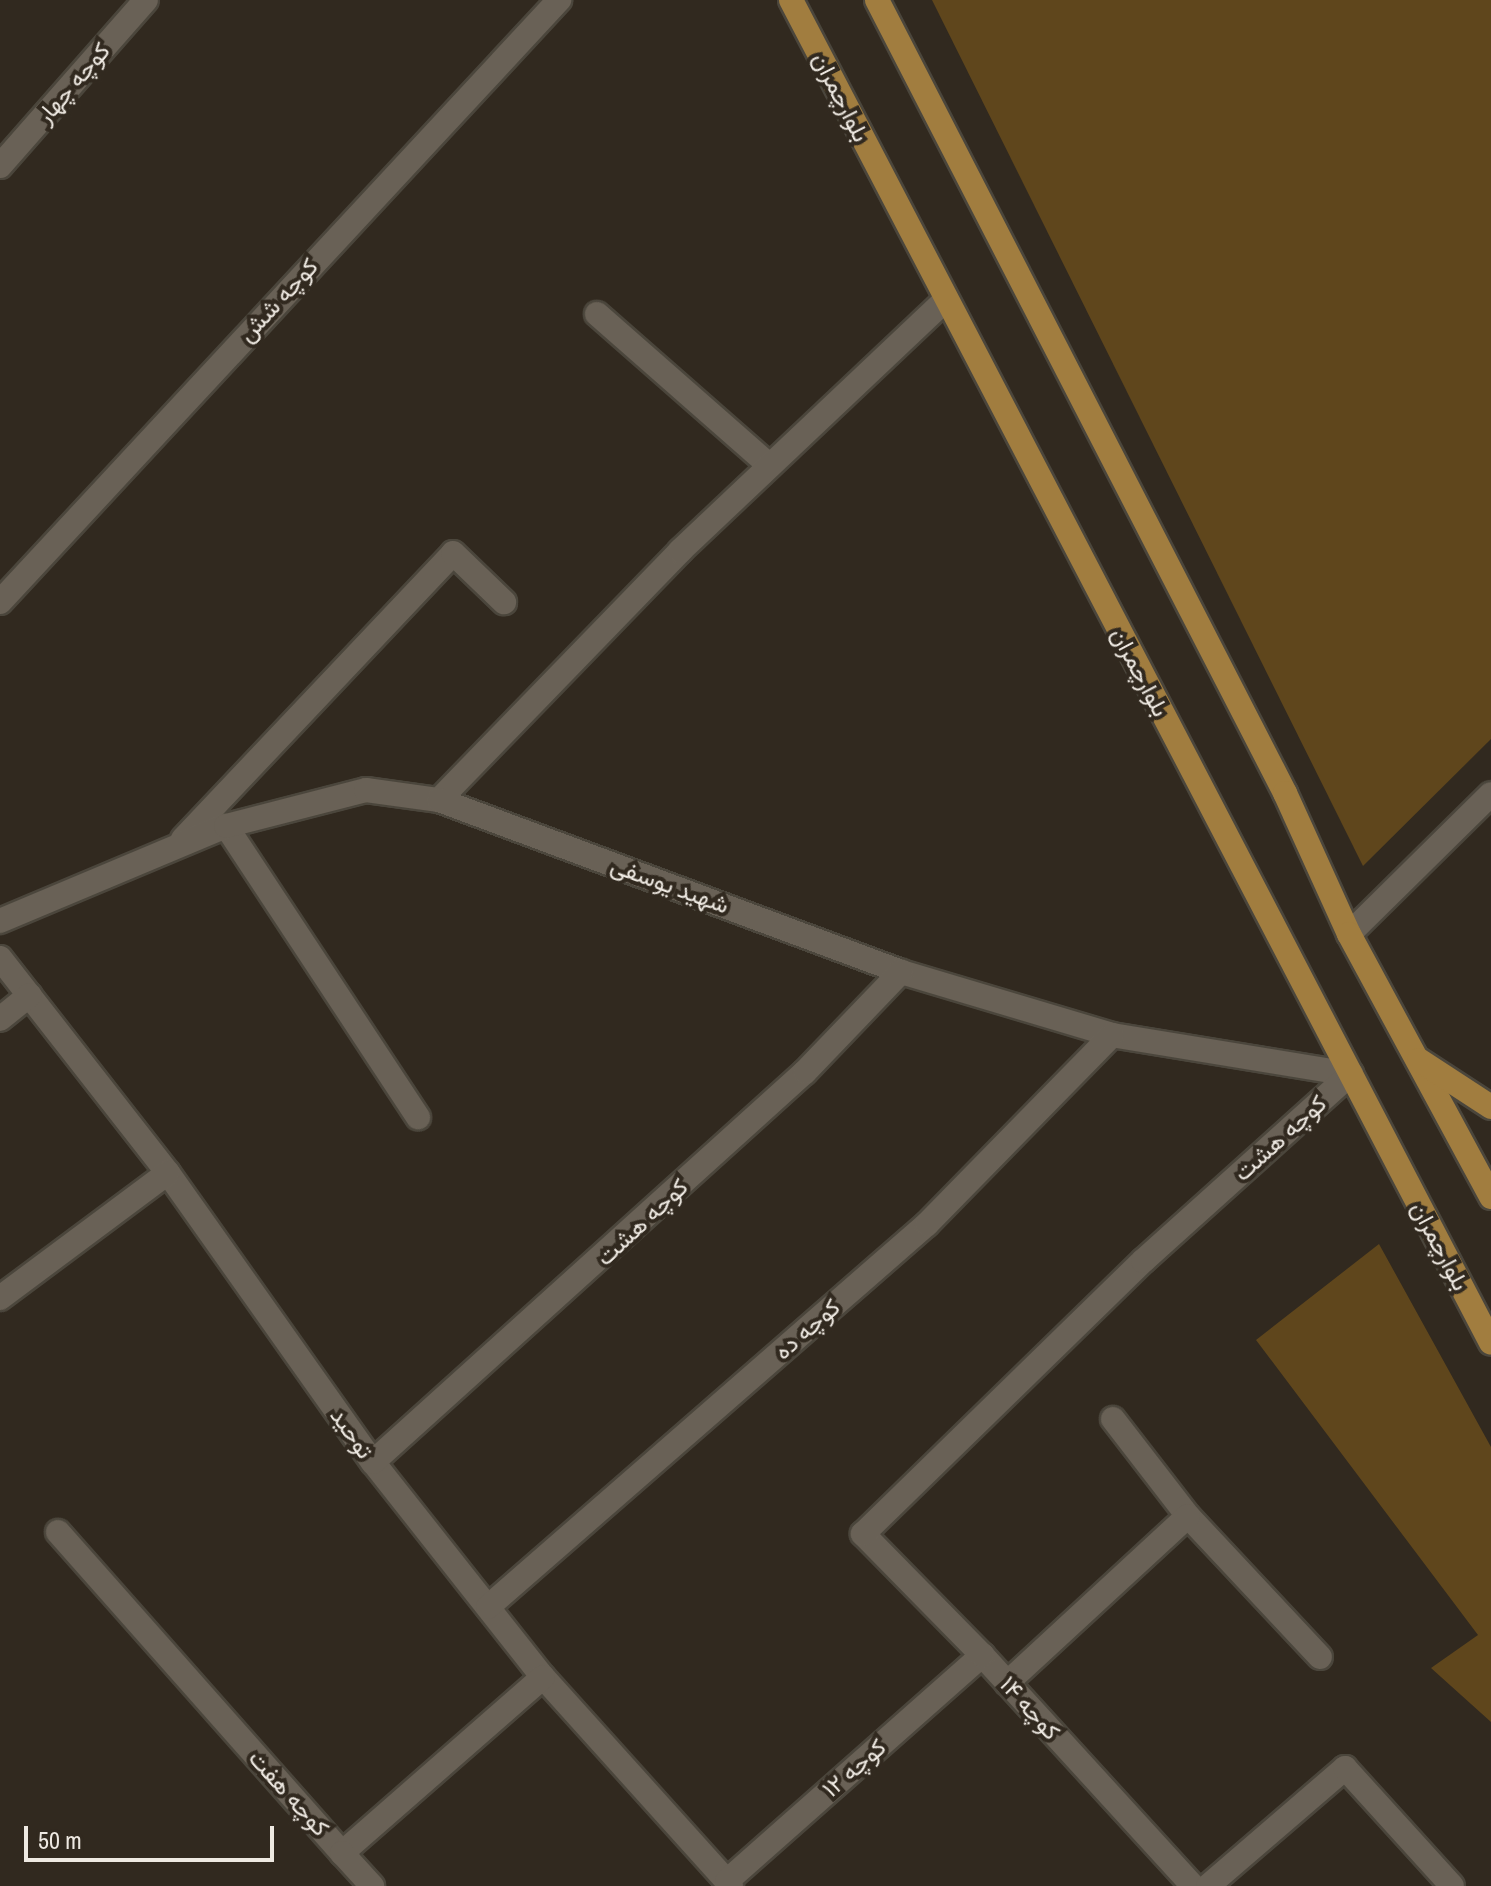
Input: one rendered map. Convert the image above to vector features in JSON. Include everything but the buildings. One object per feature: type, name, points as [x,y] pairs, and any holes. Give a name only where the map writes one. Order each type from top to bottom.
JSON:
[{"type":"main road","name":"بلوارچمران","points":[[791,0],[1491,1343]]},
{"type":"main road","points":[[877,0],[1285,793],[1349,934],[1491,1197]]},
{"type":"main road","points":[[1417,1059],[1491,1107]]},
{"type":"street","name":"کوچه چهار","points":[[0,166],[146,0]]},
{"type":"street","name":"کوچه شش","points":[[0,602],[559,0]]},
{"type":"street","points":[[439,800],[680,551],[945,300]]},
{"type":"street","points":[[597,314],[769,465]]},
{"type":"street","points":[[176,847],[453,553],[504,602]]},
{"type":"street","name":"شهید یوسفی","points":[[0,921],[226,826],[366,790],[439,800],[901,972],[1112,1035],[1351,1074]]},
{"type":"street","points":[[1349,934],[1491,794]]},
{"type":"street","points":[[226,826],[418,1117]]},
{"type":"street","name":"توحید","points":[[0,958],[168,1173],[373,1462],[543,1677],[729,1884]]},
{"type":"street","name":"کوچه هشت","points":[[373,1462],[805,1072],[901,972]]},
{"type":"street","points":[[0,1019],[30,995]]},
{"type":"street","name":"کوچه ده","points":[[488,1607],[927,1224],[1112,1035]]},
{"type":"street","name":"کوچه هشت","points":[[863,1534],[1143,1261],[1351,1074]]},
{"type":"street","points":[[0,1298],[168,1173]]},
{"type":"street","points":[[1113,1419],[1188,1516],[1320,1657]]},
{"type":"street","points":[[1007,1683],[1188,1516]]},
{"type":"street","name":"کوچه هفت","points":[[58,1532],[342,1853],[543,1677]]},
{"type":"street","name":"کوچه ۱۴","points":[[863,1534],[982,1655],[1193,1886]]},
{"type":"street","name":"کوچه ۱۲","points":[[729,1884],[982,1655]]},
{"type":"street","points":[[1208,1886],[1345,1768],[1452,1886]]},
{"type":"street","points":[[342,1853],[372,1886]]},
{"type":"shaded area","points":[[932,0],[1491,0],[1491,739],[1363,866]]},
{"type":"shaded area","points":[[1379,1244],[1491,1447],[1491,1722],[1431,1668],[1478,1635],[1256,1340]]}]
